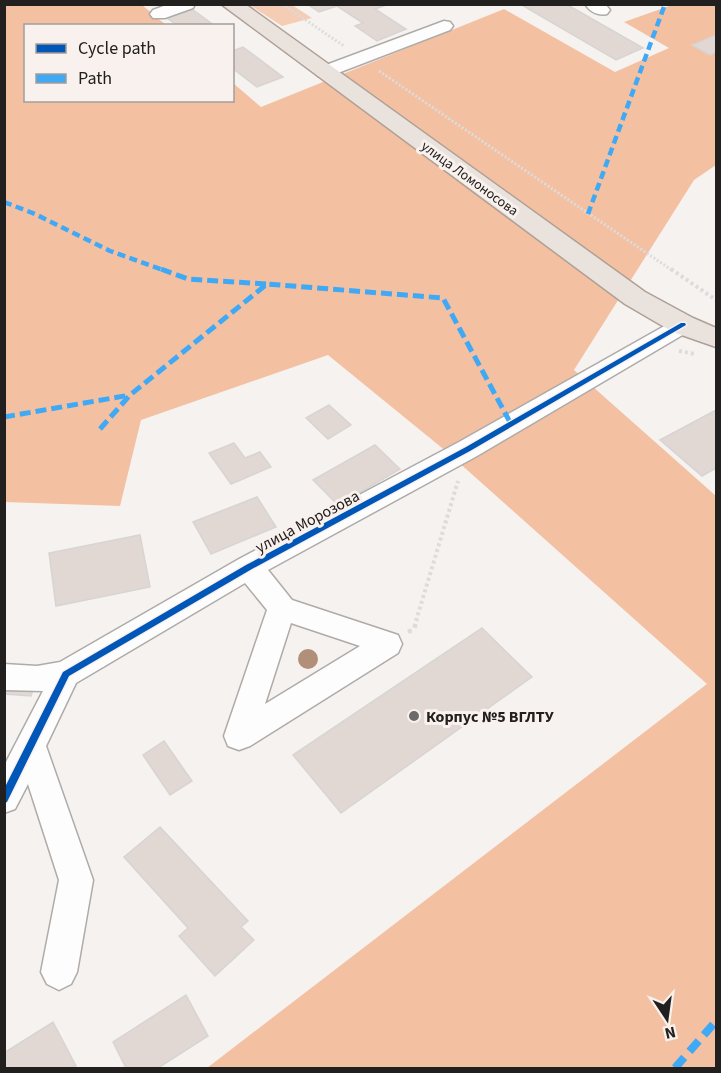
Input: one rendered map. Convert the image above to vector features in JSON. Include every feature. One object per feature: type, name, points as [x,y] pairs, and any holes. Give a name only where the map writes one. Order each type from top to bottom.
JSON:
[{"type":"main road","name":"улица Ломоносова","points":[[231,4],[635,298],[683,325],[717,338]]},
{"type":"street","points":[[159,14],[187,4]]},
{"type":"street","points":[[324,72],[444,26]]},
{"type":"street","name":"улица Морозова","points":[[66,674],[249,567],[468,449],[683,325]]},
{"type":"street","points":[[249,567],[282,608],[388,644]]},
{"type":"street","points":[[282,608],[239,736],[388,644]]},
{"type":"street","points":[[4,677],[37,679],[66,674]]},
{"type":"street","points":[[4,799],[66,674]]},
{"type":"street","points":[[30,745],[76,880],[59,972]]},
{"type":"path","points":[[282,4],[717,300]]},
{"type":"path","points":[[388,644],[414,629],[468,449]]},
{"type":"shaded area","points":[[5,5],[142,5],[165,24],[24,24],[24,102],[234,102],[234,84],[261,107],[504,9],[615,72],[669,48],[624,22],[672,5],[716,5],[716,165],[694,180],[574,370],[716,496],[716,1068],[207,1068],[707,684],[447,452],[328,355],[141,420],[120,506],[5,502]]},
{"type":"shaded area","points":[[250,5],[292,5],[312,18],[282,26]]},
{"type":"building","points":[[307,4],[382,4],[384,6],[375,9],[406,29],[377,41],[355,26],[363,23],[337,6],[319,12]]},
{"type":"building","points":[[520,4],[566,4],[643,48],[616,60]]},
{"type":"building","points":[[192,9],[212,24],[175,24],[167,18]]},
{"type":"building","points":[[716,35],[716,52],[710,55],[692,45]]},
{"type":"building","points":[[243,47],[283,77],[257,87],[234,70],[234,50]]},
{"type":"building","points":[[329,405],[351,425],[328,439],[306,418]]},
{"type":"building","points":[[716,410],[716,468],[702,476],[660,440]]},
{"type":"building","points":[[234,443],[245,458],[260,452],[271,467],[231,484],[209,453]]},
{"type":"building","points":[[375,445],[400,469],[338,505],[313,480]]},
{"type":"building","points":[[257,497],[276,527],[211,554],[193,522]]},
{"type":"building","points":[[140,535],[150,587],[56,606],[49,553]]},
{"type":"building","name":"Корпус №5 ВГЛТУ","points":[[482,628],[532,677],[341,813],[293,755]]},
{"type":"building","points":[[6,685],[34,687],[31,696],[4,694]]},
{"type":"building","points":[[164,741],[192,781],[170,795],[143,755]]},
{"type":"building","points":[[160,827],[248,921],[241,927],[254,940],[215,976],[179,936],[188,928],[124,857]]},
{"type":"building","points":[[186,995],[208,1036],[158,1068],[126,1068],[113,1042]]},
{"type":"building","points":[[53,1022],[76,1066],[72,1068],[4,1068],[4,1053]]},
{"type":"marked path","points":[[588,214],[665,4]]},
{"type":"marked path","points":[[4,202],[35,214],[110,251],[188,279],[267,284]]},
{"type":"marked path","points":[[100,429],[130,395],[267,284],[443,298],[511,424]]},
{"type":"marked path","points":[[4,417],[130,395]]},
{"type":"marked path","points":[[675,1068],[716,1021]]},
{"type":"cycle path","points":[[4,799],[66,674],[249,567],[468,449],[683,325]]},
{"type":"place","name":"Корпус №5 ВГЛТУ","points":[[414,716]]}]
